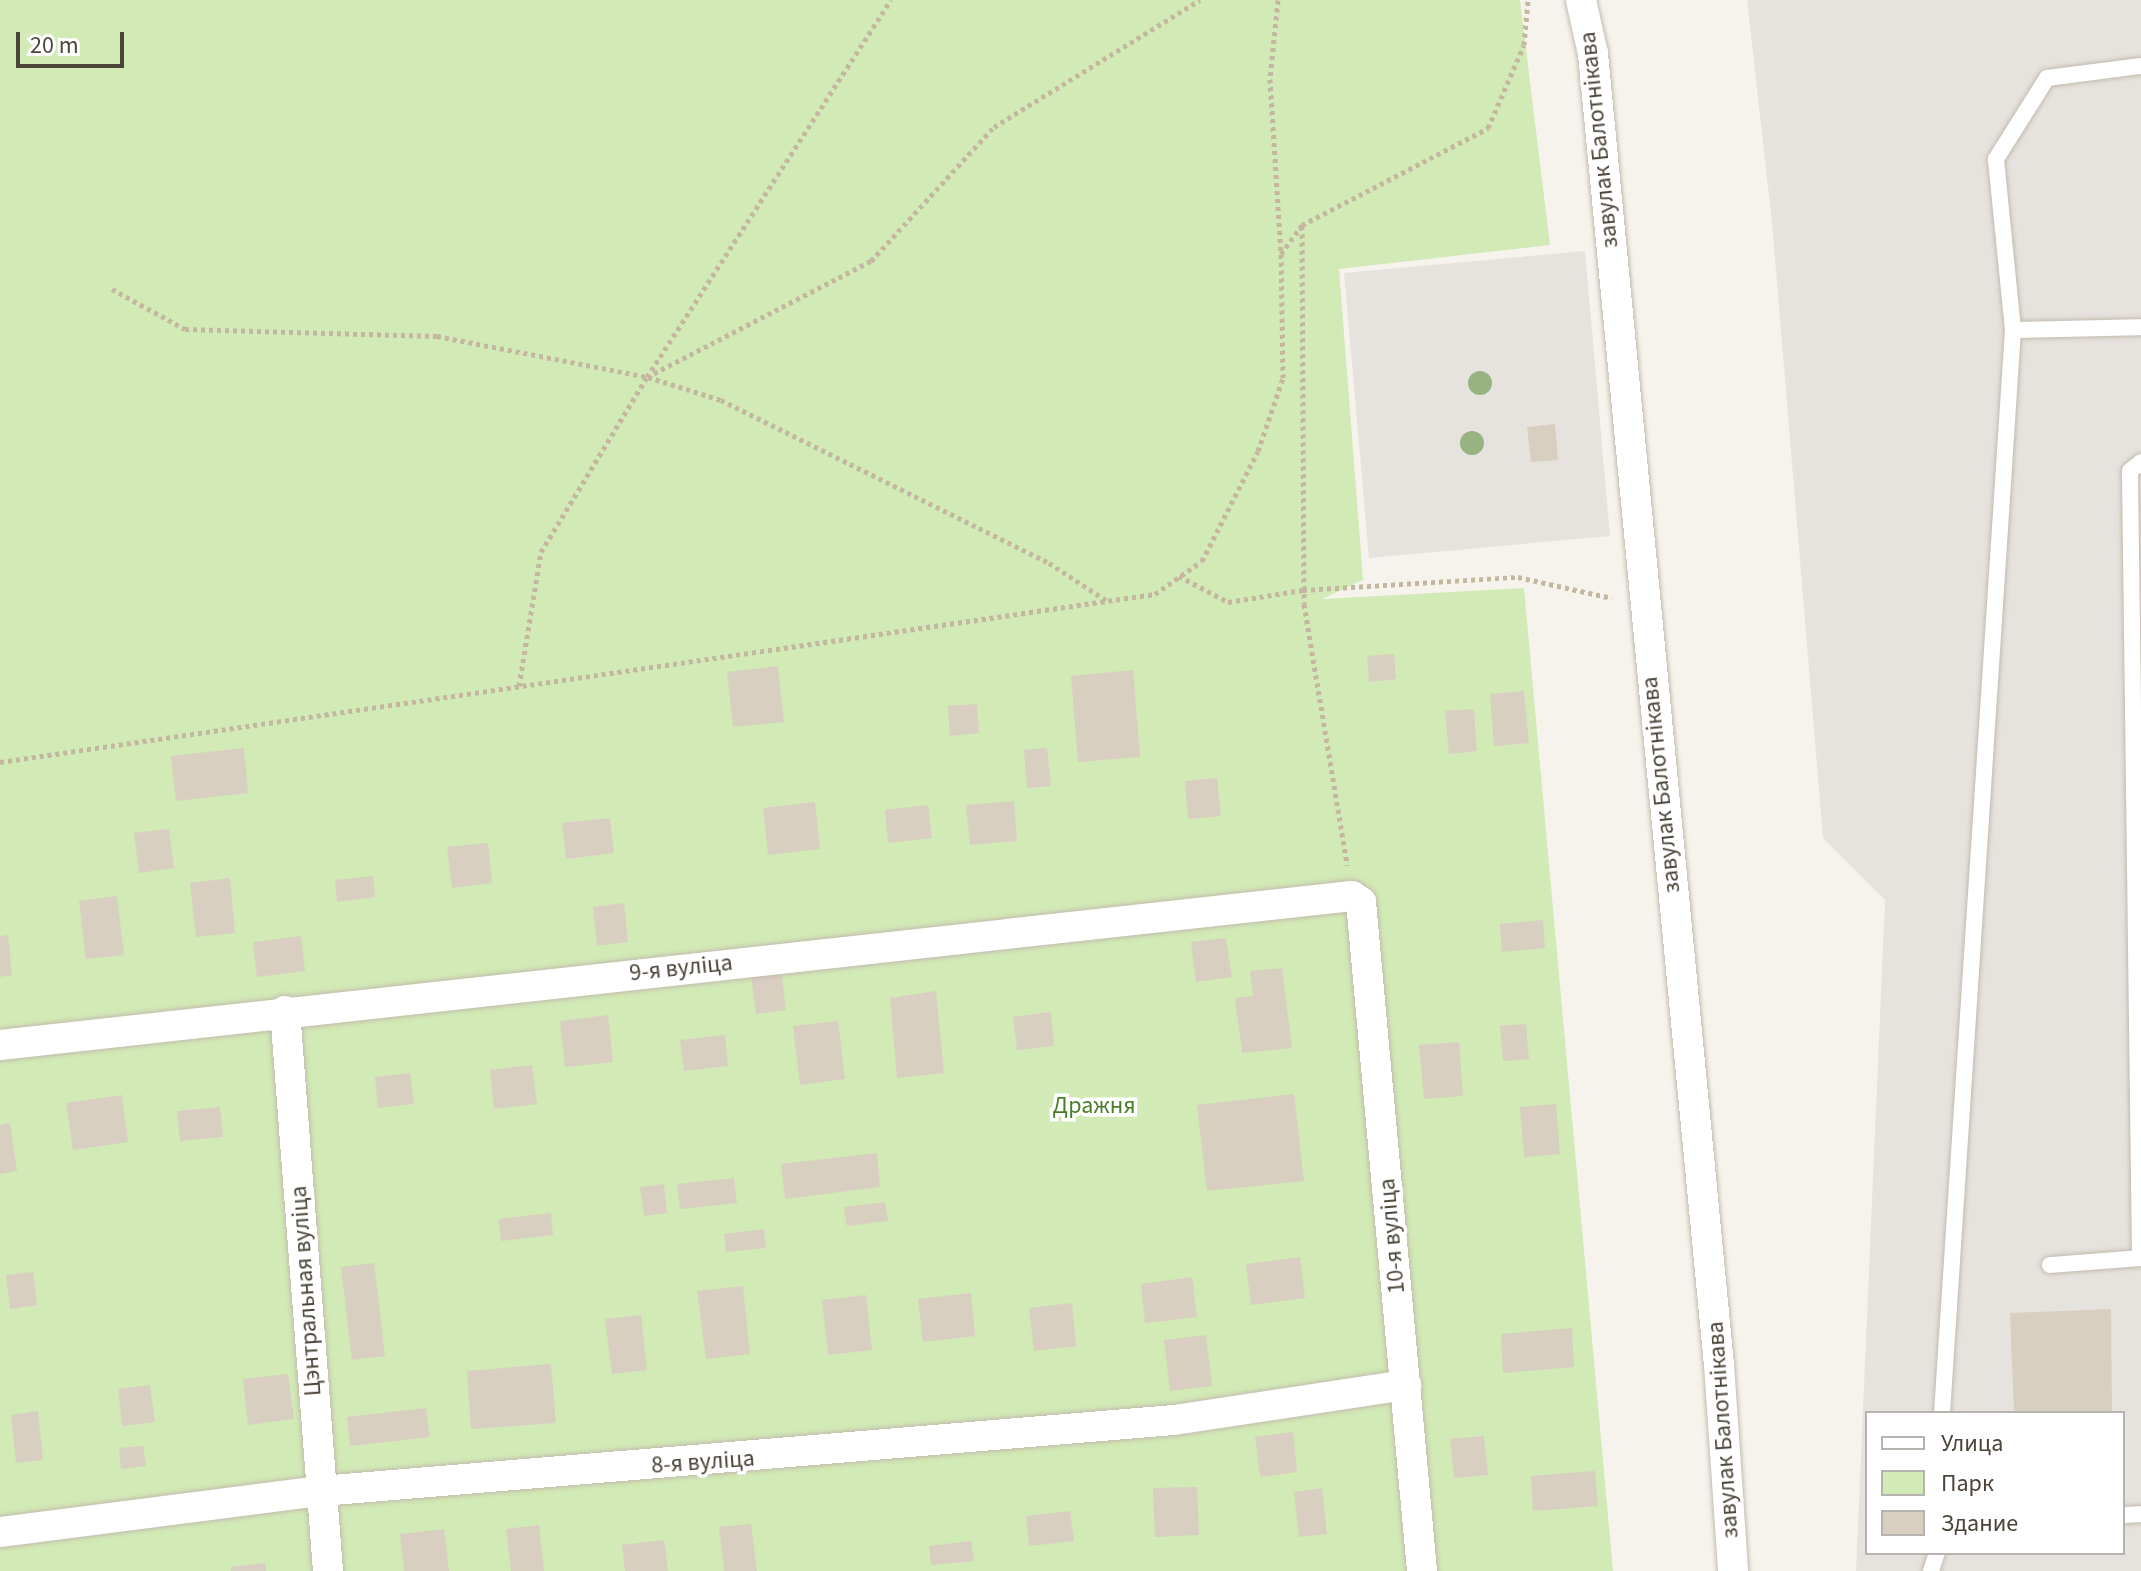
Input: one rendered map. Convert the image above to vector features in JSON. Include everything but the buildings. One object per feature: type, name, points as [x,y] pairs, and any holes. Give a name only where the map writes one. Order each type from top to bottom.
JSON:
[{"type":"street","name":"завулак Балотнікава","points":[[1581,0],[1593,54],[1643,605],[1719,1364],[1733,1571]]},
{"type":"street","name":"9-я вуліца","points":[[0,1045],[285,1011],[1356,899]]},
{"type":"street","name":"10-я вуліца","points":[[1356,899],[1422,1571]]},
{"type":"street","name":"Цэнтральная вуліца","points":[[285,1011],[328,1571]]},
{"type":"street","name":"8-я вуліца","points":[[0,1532],[321,1491],[1174,1420],[1406,1385]]},
{"type":"lane","points":[[1942,1411],[2013,330],[1996,159],[2018,117],[2047,78],[2141,66]]},
{"type":"lane","points":[[2013,330],[2141,327]]},
{"type":"lane","points":[[2050,1265],[2141,1260],[2130,471],[2141,462]]},
{"type":"path","points":[[519,686],[541,552],[647,377],[891,0]]},
{"type":"path","points":[[647,377],[871,261],[994,127],[1200,0]]},
{"type":"path","points":[[0,762],[1155,594],[1202,561],[1258,451],[1283,378],[1281,254],[1270,79],[1278,0]]},
{"type":"path","points":[[1281,254],[1302,225],[1488,128],[1524,45],[1528,0]]},
{"type":"path","points":[[1302,225],[1303,590],[1356,899]]},
{"type":"path","points":[[112,289],[185,329],[437,336],[647,377],[721,400],[1049,563],[1106,601]]},
{"type":"path","points":[[1179,576],[1228,602],[1303,590],[1518,577],[1643,605]]},
{"type":"shaded area","points":[[1747,0],[2141,0],[2141,1571],[1856,1571],[1885,900],[1823,838],[1772,222]]},
{"type":"shaded area","points":[[1585,251],[1610,536],[1369,558],[1344,273]]},
{"type":"green space","name":"Дражня","points":[[0,0],[1520,0],[1550,245],[1339,269],[1363,580],[1322,599],[1524,588],[1613,1571],[0,1571]]}]
